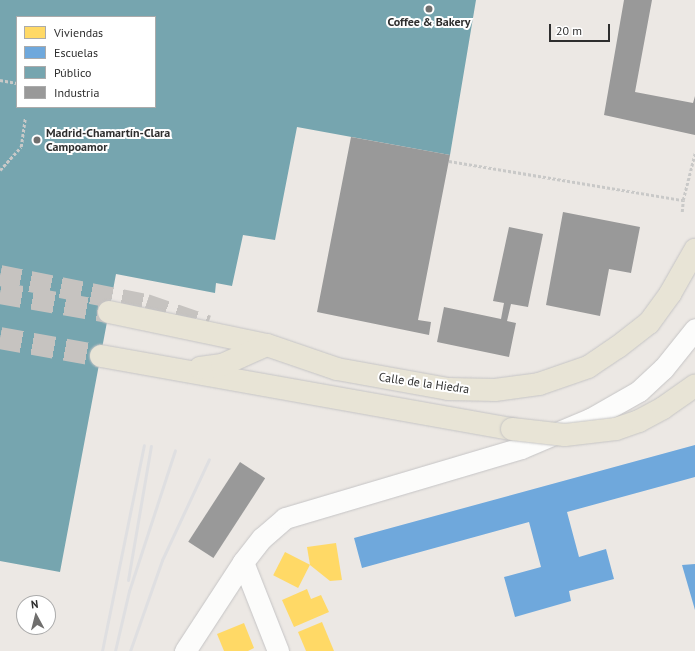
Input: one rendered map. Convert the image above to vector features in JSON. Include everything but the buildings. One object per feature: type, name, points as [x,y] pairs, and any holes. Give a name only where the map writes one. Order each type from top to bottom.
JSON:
[{"type":"main road","name":"Calle de la Hiedra","points":[[109,312],[267,345],[337,369],[448,389],[495,390],[539,384],[588,366],[649,323],[670,294],[695,250]]},
{"type":"main road","points":[[187,370],[222,365],[267,345]]},
{"type":"main road","points":[[101,356],[187,370],[512,429],[565,435],[616,429],[639,421],[664,408],[695,386]]},
{"type":"street","points":[[185,651],[243,562],[262,538],[285,518],[521,448],[590,419],[639,391],[667,364],[695,329]]},
{"type":"street","points":[[243,562],[278,651]]},
{"type":"path","points":[[0,80],[16,83]]},
{"type":"path","points":[[0,170],[21,147],[25,118]]},
{"type":"path","points":[[682,212],[683,200],[695,153]]},
{"type":"path","points":[[449,161],[683,200]]},
{"type":"tunnel","points":[[0,275],[146,304],[207,325]]},
{"type":"tunnel","points":[[0,293],[109,312]]},
{"type":"tunnel","points":[[0,338],[101,356]]},
{"type":"railway","points":[[102,651],[144,445]]},
{"type":"railway","points":[[128,580],[151,446]]},
{"type":"railway","points":[[115,651],[129,591],[175,450]]},
{"type":"railway","points":[[130,651],[162,560],[209,459]]},
{"type":"place","name":"Coffee & Bakery","points":[[429,9]]},
{"type":"place","name":"Madrid-Chamartín-Clara Campoamor","points":[[37,140]]}]
